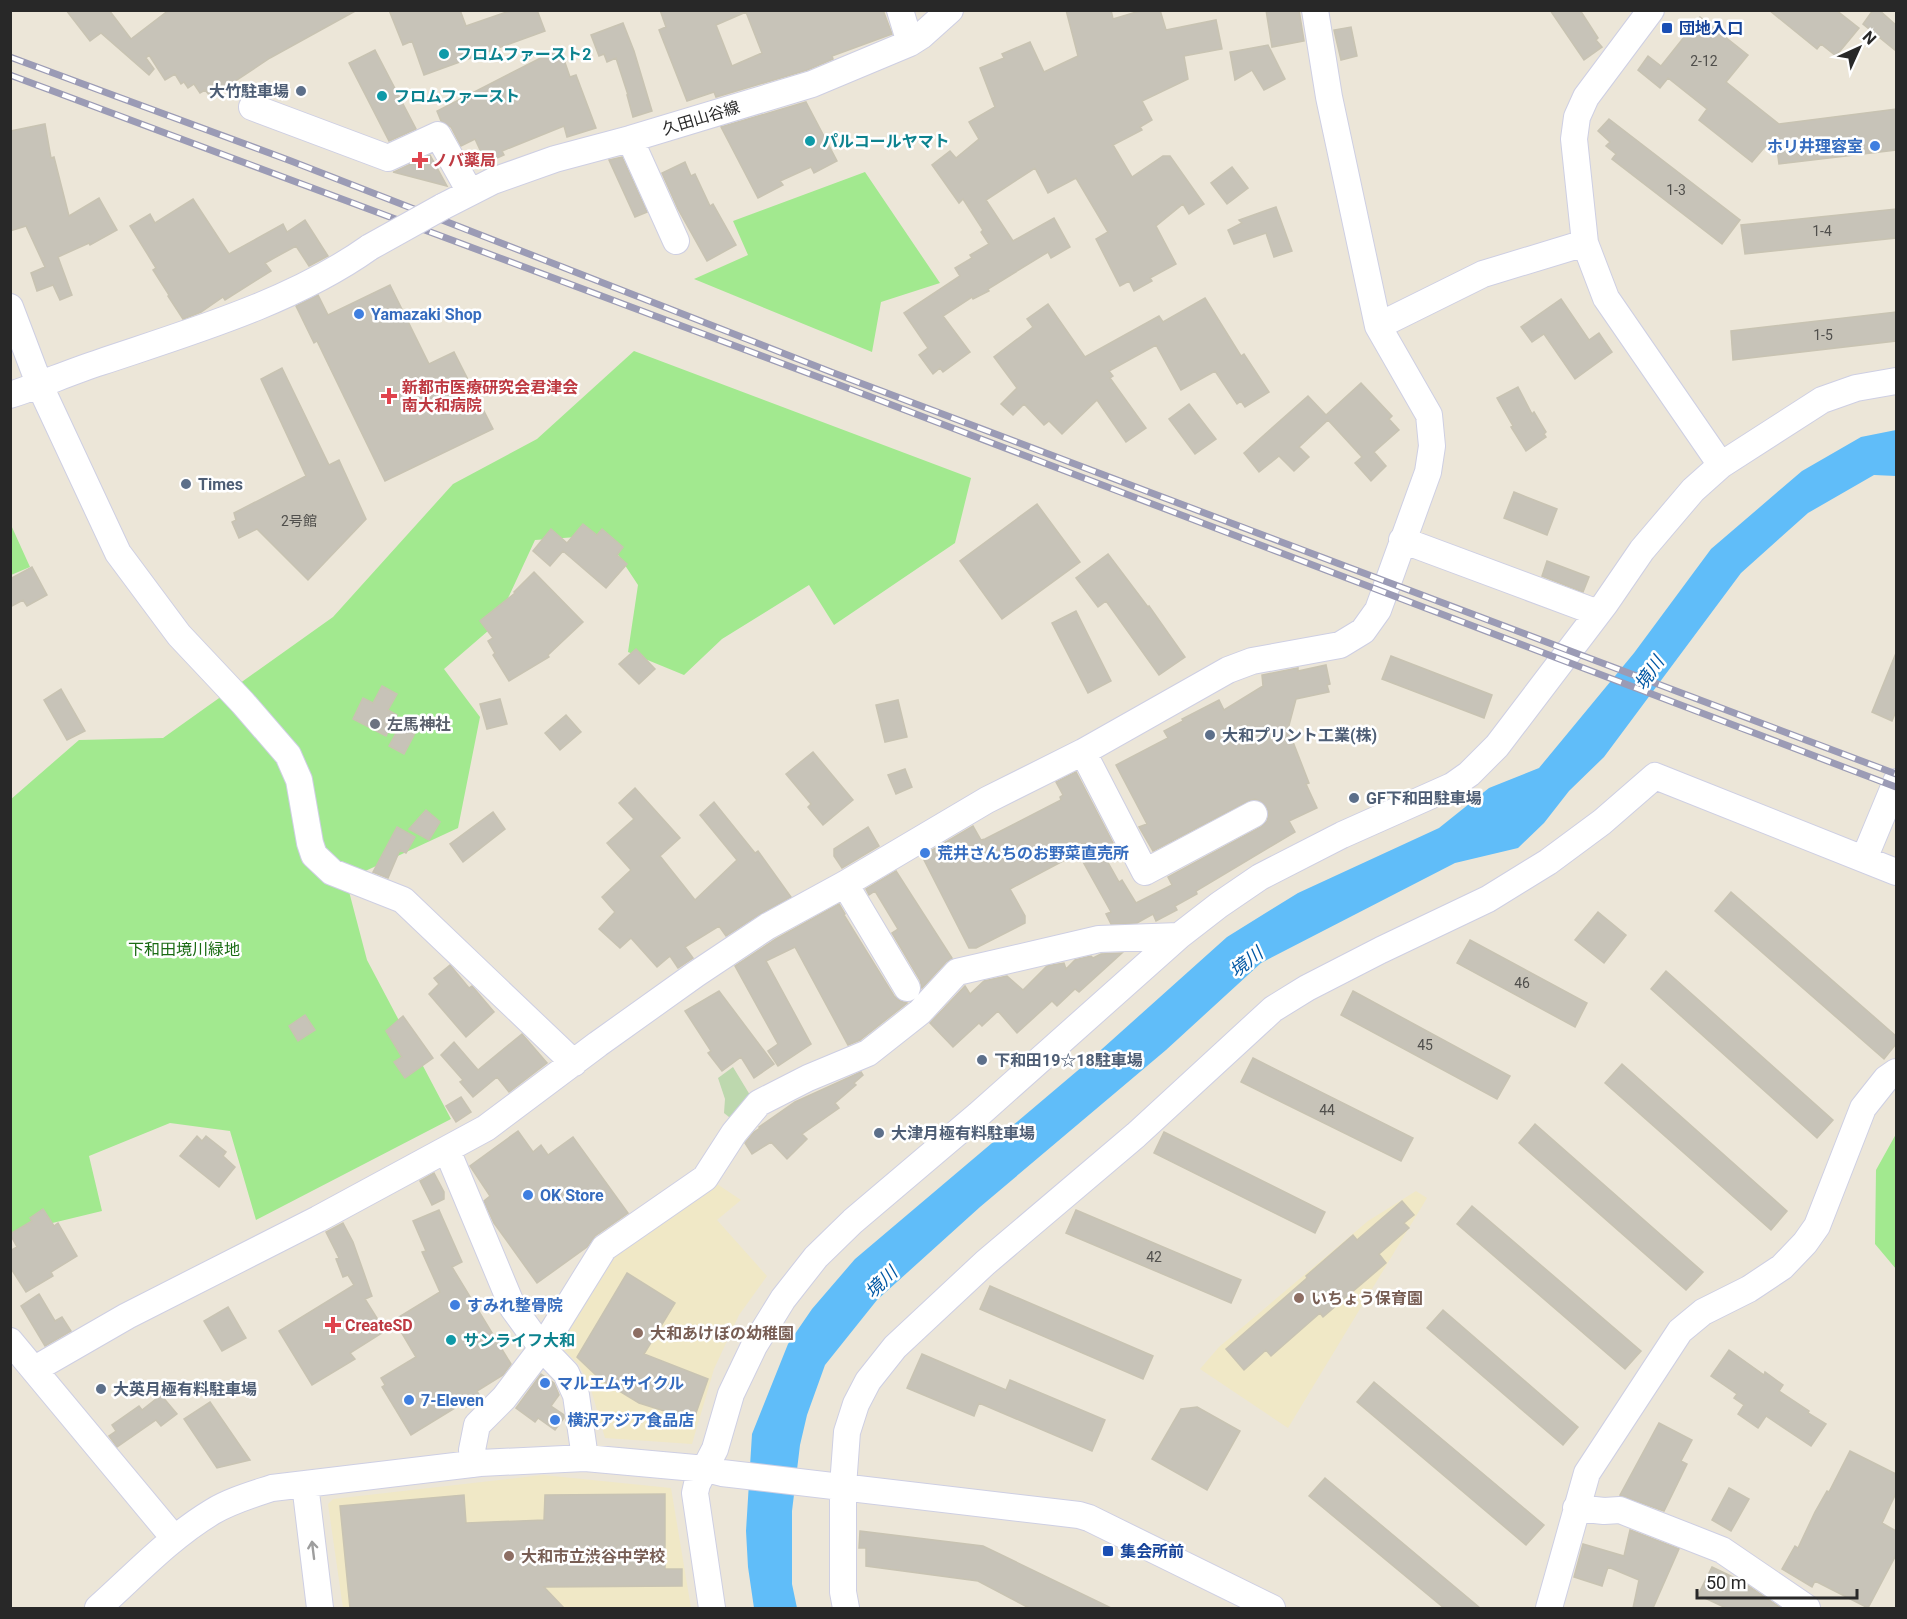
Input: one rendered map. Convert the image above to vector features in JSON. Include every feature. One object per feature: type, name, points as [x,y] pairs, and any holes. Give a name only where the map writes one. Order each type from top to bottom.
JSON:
[{"type":"street","points":[[900,10],[910,43]]},
{"type":"street","name":"久田山谷線","points":[[10,395],[283,297],[340,267],[370,247],[442,207],[493,181],[555,159],[630,139],[812,84],[910,43],[950,10]]},
{"type":"street","points":[[35,1369],[127,1316],[318,1219],[486,1128],[696,974],[750,938],[987,800],[1083,752],[1228,670],[1252,661],[1340,645],[1363,631],[1378,610],[1428,472],[1432,446],[1429,415],[1378,326],[1329,97],[1315,10]]},
{"type":"street","points":[[1651,10],[1586,97],[1577,117],[1574,139],[1585,243],[1606,298],[1721,465]]},
{"type":"street","points":[[252,107],[388,158],[438,135],[470,192]]},
{"type":"street","points":[[630,139],[676,241]]},
{"type":"street","points":[[1378,326],[1483,274],[1585,243]]},
{"type":"street","points":[[10,307],[40,386],[123,561],[179,635],[288,755],[299,780],[314,855],[332,872],[403,900],[574,1062]]},
{"type":"street","points":[[712,1608],[695,1493],[697,1484],[714,1471],[715,1449],[731,1394],[754,1346],[783,1299],[816,1257],[853,1221],[1000,1095],[1179,936],[1260,877],[1342,836],[1452,786],[1469,774],[1497,746],[1598,613],[1642,550],[1693,490],[1721,465],[1822,400],[1856,388],[1896,381]]},
{"type":"street","points":[[1402,540],[1598,613]]},
{"type":"street","points":[[1083,752],[1144,872],[1254,814]]},
{"type":"street","points":[[846,1608],[832,1485],[856,1404],[868,1381],[895,1347],[984,1263],[1136,1135],[1273,1009],[1307,988],[1381,950],[1488,899],[1548,862],[1602,822],[1655,776],[1896,872]]},
{"type":"street","points":[[1864,860],[1896,782]]},
{"type":"street","points":[[845,884],[907,987]]},
{"type":"street","points":[[474,1464],[472,1450],[477,1425],[504,1398],[542,1348],[604,1248],[705,1178],[734,1133],[759,1103],[808,1078],[868,1053],[920,1012],[957,972],[1099,939],[1179,936]]},
{"type":"street","points":[[1549,1608],[1587,1473],[1680,1331],[1703,1312],[1749,1288],[1782,1267],[1805,1243],[1817,1226],[1863,1108],[1886,1079],[1896,1072]]},
{"type":"street","points":[[447,1150],[513,1308],[542,1348],[566,1373],[576,1395],[585,1458]]},
{"type":"street","points":[[10,1341],[174,1538]]},
{"type":"street","points":[[98,1608],[174,1538],[213,1511],[241,1498],[272,1488],[474,1464],[585,1458],[714,1471],[1079,1515],[1272,1608]]},
{"type":"street","points":[[305,1484],[320,1608]]},
{"type":"street","points":[[1576,1508],[1620,1510],[1722,1550],[1807,1608]]},
{"type":"shaded area","points":[[714,1182],[741,1200],[717,1220],[767,1276],[739,1315],[714,1369],[692,1444],[605,1438],[590,1386],[579,1365],[555,1341],[609,1254]]},
{"type":"shaded area","points":[[1416,1191],[1427,1198],[1288,1428],[1200,1369],[1219,1347],[1368,1221]]},
{"type":"shaded area","name":"大和市立渋谷中学校","points":[[543,1475],[671,1488],[691,1608],[343,1608],[328,1504],[333,1499]]},
{"type":"green space","points":[[865,172],[940,283],[881,302],[872,352],[694,279],[748,255],[733,221]]},
{"type":"green space","name":"下和田境川緑地","points":[[634,351],[971,478],[955,543],[834,625],[809,585],[722,639],[684,675],[628,652],[638,585],[605,535],[535,540],[496,624],[444,669],[480,717],[458,828],[346,880],[367,960],[451,1119],[256,1220],[230,1131],[170,1123],[89,1156],[102,1211],[11,1233],[10,800],[79,740],[163,738],[333,617],[453,484],[537,439]]},
{"type":"green space","points":[[11,525],[30,567],[10,575]]},
{"type":"green space","points":[[733,1067],[753,1100],[734,1121],[724,1113],[725,1099],[718,1078]]},
{"type":"green space","points":[[1896,1134],[1896,1269],[1875,1244],[1876,1170]]},
{"type":"water","name":"境川","points":[[1896,430],[1896,476],[1874,475],[1808,513],[1741,573],[1604,757],[1569,791],[1544,823],[1518,848],[1455,863],[1261,963],[1166,1050],[980,1207],[877,1300],[825,1365],[807,1415],[800,1445],[792,1511],[792,1584],[797,1608],[754,1608],[746,1531],[752,1434],[788,1344],[812,1309],[855,1259],[1083,1066],[1227,937],[1298,893],[1439,828],[1489,788],[1539,768],[1634,653],[1711,549],[1802,471],[1861,437]]},
{"type":"building","points":[[66,10],[109,10],[131,39],[169,10],[357,10],[270,58],[212,98],[205,90],[200,93],[194,84],[188,88],[184,82],[181,84],[175,74],[165,80],[149,55],[146,58],[154,69],[149,75],[101,33],[90,41]]},
{"type":"building","points":[[389,10],[460,10],[466,26],[512,10],[537,10],[545,31],[424,75],[412,41],[403,45]]},
{"type":"building","points":[[660,10],[883,10],[892,34],[832,56],[833,59],[807,70],[716,97],[714,92],[687,101],[659,30],[666,27]],"holes":[[[746,12],[762,53],[732,66],[716,25]]]},
{"type":"building","points":[[1066,10],[1111,10],[1113,19],[1143,10],[1160,10],[1166,30],[1216,20],[1222,49],[1184,56],[1188,79],[1142,101],[1152,120],[1140,127],[1142,130],[1113,145],[1132,177],[1163,156],[1170,156],[1204,204],[1189,214],[1183,204],[1156,226],[1176,264],[1150,278],[1152,281],[1134,291],[1129,281],[1120,286],[1096,239],[1108,232],[1076,178],[1048,193],[1035,168],[986,200],[1013,241],[1054,218],[1070,247],[1051,258],[1048,252],[988,289],[989,291],[973,299],[972,297],[943,316],[970,352],[943,372],[940,368],[933,374],[919,355],[928,348],[904,313],[960,276],[955,268],[972,258],[970,255],[989,244],[981,232],[983,230],[963,199],[959,203],[932,165],[950,151],[956,158],[979,139],[969,122],[995,107],[980,68],[1004,58],[1002,54],[1030,42],[1044,72],[1078,56]]},
{"type":"building","points":[[1266,10],[1299,10],[1304,41],[1272,47]]},
{"type":"building","points":[[1550,10],[1580,10],[1602,47],[1584,60]]},
{"type":"building","points":[[1769,10],[1836,10],[1859,28],[1836,56],[1821,44],[1817,49]]},
{"type":"building","points":[[1873,10],[1879,10],[1896,25],[1896,51],[1863,24]]},
{"type":"building","points":[[1700,17],[1748,55],[1726,82],[1779,124],[1896,109],[1896,150],[1779,164],[1775,135],[1752,162],[1699,120],[1707,109],[1668,78],[1660,88],[1638,70],[1648,56],[1661,66]]},
{"type":"building","points":[[623,23],[652,111],[633,117],[616,58],[607,62],[604,54],[599,56],[591,35]]},
{"type":"building","points":[[1351,27],[1357,56],[1341,60],[1334,30]]},
{"type":"building","points":[[1268,45],[1285,79],[1264,90],[1252,70],[1235,80],[1230,52]]},
{"type":"building","points":[[560,48],[570,77],[576,75],[596,128],[567,137],[564,126],[502,151],[504,155],[486,163],[475,139],[461,146],[451,127],[441,121],[437,111]]},
{"type":"building","name":"フロムファースト","points":[[375,50],[416,129],[389,141],[349,63]]},
{"type":"building","points":[[806,102],[837,161],[814,173],[811,167],[780,181],[783,185],[758,198],[721,127]]},
{"type":"building","points":[[1609,119],[1740,220],[1722,244],[1612,159],[1616,154],[1606,146],[1610,142],[1598,131]]},
{"type":"building","points":[[45,124],[51,158],[54,157],[69,216],[99,198],[117,230],[90,245],[89,243],[58,257],[72,295],[60,300],[53,285],[37,291],[31,273],[45,267],[26,226],[10,231],[10,131]]},
{"type":"building","points":[[430,155],[447,186],[393,172],[394,172]]},
{"type":"building","points":[[622,157],[647,212],[635,217],[609,160]]},
{"type":"building","points":[[685,162],[691,176],[695,174],[710,206],[713,204],[736,245],[707,261],[678,209],[662,173]]},
{"type":"building","points":[[1232,167],[1248,188],[1227,204],[1211,183]]},
{"type":"building","points":[[193,199],[229,254],[283,224],[287,232],[305,220],[328,256],[309,266],[296,246],[265,263],[271,271],[225,300],[223,297],[201,312],[183,319],[153,270],[156,268],[130,226],[150,214],[155,223]]},
{"type":"building","points":[[1276,207],[1292,251],[1274,257],[1266,233],[1234,244],[1228,230],[1242,223],[1239,220]]},
{"type":"building","points":[[1896,209],[1896,238],[1745,254],[1741,225]]},
{"type":"building","points":[[390,285],[429,364],[454,352],[493,429],[385,481],[317,341],[314,343],[296,306],[318,295],[328,315]]},
{"type":"building","points":[[1205,298],[1241,356],[1244,354],[1269,392],[1245,407],[1241,401],[1237,404],[1215,371],[1181,390],[1156,345],[1109,371],[1113,376],[1110,378],[1146,428],[1126,442],[1097,400],[1062,434],[1049,421],[1044,425],[1024,404],[1013,415],[1001,404],[1017,388],[994,357],[1033,327],[1027,319],[1048,304],[1085,357],[1159,316],[1163,322]]},
{"type":"building","points":[[1561,299],[1589,340],[1599,333],[1612,352],[1575,379],[1544,334],[1532,342],[1521,327]]},
{"type":"building","points":[[1896,312],[1896,341],[1733,360],[1731,331]]},
{"type":"building","points":[[282,368],[329,465],[339,460],[366,519],[308,580],[257,529],[239,538],[232,522],[236,520],[234,513],[306,476],[261,379]]},
{"type":"building","points":[[1361,383],[1392,416],[1389,419],[1399,430],[1374,452],[1386,466],[1371,481],[1355,463],[1362,457],[1328,420],[1299,447],[1309,457],[1294,471],[1279,456],[1259,472],[1244,453],[1308,396],[1326,415]]},
{"type":"building","points":[[1518,387],[1532,414],[1534,412],[1546,432],[1544,434],[1546,437],[1526,451],[1497,398]]},
{"type":"building","points":[[1189,404],[1216,439],[1195,454],[1169,419]]},
{"type":"building","points":[[1514,492],[1557,509],[1547,535],[1504,518]]},
{"type":"building","points":[[1037,504],[1080,562],[1002,619],[960,561]]},
{"type":"building","points":[[583,524],[597,535],[602,529],[623,547],[617,555],[627,564],[606,588],[563,551],[550,566],[533,551],[551,529],[567,543]]},
{"type":"building","points":[[1108,554],[1185,657],[1159,675],[1106,601],[1098,607],[1076,578]]},
{"type":"building","points":[[1547,561],[1589,577],[1583,592],[1542,576]]},
{"type":"building","points":[[32,567],[47,595],[27,606],[23,600],[10,607],[10,579]]},
{"type":"building","points":[[534,572],[583,622],[548,655],[549,657],[509,681],[493,655],[495,653],[488,641],[493,638],[480,621],[515,593]]},
{"type":"building","points":[[1076,611],[1111,681],[1088,693],[1052,623]]},
{"type":"building","points":[[636,649],[655,669],[639,684],[619,664]]},
{"type":"building","points":[[1896,653],[1896,711],[1892,721],[1872,712]]},
{"type":"building","points":[[1391,656],[1492,695],[1484,718],[1382,679]]},
{"type":"building","points":[[1326,665],[1330,684],[1327,685],[1329,692],[1296,699],[1288,729],[1309,783],[1306,784],[1317,808],[1289,821],[1295,832],[1196,891],[1197,894],[1175,906],[1177,910],[1156,921],[1153,914],[1137,923],[1111,924],[1106,914],[1111,912],[1078,853],[1010,889],[1025,916],[1025,923],[976,948],[969,948],[922,856],[973,826],[981,840],[985,839],[1061,800],[1060,797],[1063,795],[1056,782],[1076,772],[1113,843],[1101,850],[1119,882],[1122,880],[1136,903],[1172,885],[1168,877],[1261,827],[1267,821],[1269,814],[1262,802],[1255,799],[1248,801],[1153,851],[1139,827],[1147,824],[1116,765],[1168,738],[1164,731],[1183,721],[1182,719],[1219,700],[1224,710],[1263,686],[1262,675]]},
{"type":"building","points":[[382,686],[397,694],[388,710],[397,715],[386,736],[353,719],[363,698],[373,703]]},
{"type":"building","points":[[61,689],[85,731],[67,740],[44,700]]},
{"type":"building","points":[[500,699],[507,724],[487,729],[480,704]]},
{"type":"building","points":[[898,700],[907,737],[885,742],[876,705]]},
{"type":"building","points":[[566,715],[581,732],[560,750],[545,733]]},
{"type":"building","points":[[400,726],[415,733],[404,754],[389,746]]},
{"type":"building","points":[[813,752],[853,800],[823,825],[808,807],[811,804],[786,774]]},
{"type":"building","points":[[905,769],[912,787],[896,794],[888,775]]},
{"type":"building","points":[[635,788],[680,838],[660,856],[695,900],[737,860],[700,815],[714,802],[755,853],[758,851],[791,897],[726,936],[719,926],[685,947],[693,958],[678,968],[670,956],[657,967],[631,938],[620,948],[599,929],[615,912],[602,897],[631,870],[607,843],[634,819],[619,803]]},
{"type":"building","points":[[426,810],[440,822],[429,840],[409,829]]},
{"type":"building","points":[[493,812],[505,829],[463,862],[450,844]]},
{"type":"building","points":[[397,827],[415,837],[406,853],[400,850],[388,878],[373,872]]},
{"type":"building","points":[[868,827],[879,846],[842,868],[834,856],[834,849]]},
{"type":"building","points":[[896,871],[952,958],[922,988],[920,980],[892,933],[898,929],[875,891],[869,895],[866,889]]},
{"type":"building","points":[[1731,892],[1896,1036],[1896,1044],[1884,1059],[1715,911]]},
{"type":"building","points":[[839,904],[894,996],[907,1003],[860,1040],[848,1045],[795,947],[766,961],[811,1044],[778,1066],[768,1051],[778,1044],[735,966],[776,939]]},
{"type":"building","points":[[1598,912],[1626,935],[1604,963],[1575,940]]},
{"type":"building","points":[[1470,940],[1587,1003],[1575,1027],[1457,963]]},
{"type":"building","points":[[1122,953],[1079,992],[1075,989],[1057,1006],[1052,1001],[1017,1033],[998,1011],[982,1026],[979,1023],[953,1047],[930,1023],[965,986],[970,994],[984,981],[1007,976],[1023,990],[1047,966],[1064,963],[1066,969],[1075,960],[1091,956],[1093,958],[1101,954]]},
{"type":"building","points":[[450,965],[469,988],[472,986],[494,1012],[466,1037],[429,994],[439,984],[434,978]]},
{"type":"building","points":[[1666,971],[1833,1120],[1817,1138],[1651,989]]},
{"type":"building","points":[[719,991],[774,1064],[754,1078],[741,1057],[722,1071],[708,1053],[711,1051],[685,1011]]},
{"type":"building","points":[[1353,991],[1510,1076],[1497,1099],[1341,1015]]},
{"type":"building","points":[[305,1015],[315,1030],[298,1041],[289,1026]]},
{"type":"building","points":[[403,1016],[433,1058],[405,1078],[394,1062],[402,1057],[386,1031]]},
{"type":"building","points":[[522,1034],[547,1063],[509,1092],[497,1077],[473,1097],[460,1082],[463,1080],[441,1055],[454,1042],[478,1070]]},
{"type":"building","points":[[1253,1058],[1413,1138],[1401,1161],[1241,1082]]},
{"type":"building","points":[[1622,1064],[1787,1211],[1771,1230],[1605,1083]]},
{"type":"building","points":[[861,1072],[863,1075],[854,1083],[856,1085],[835,1103],[839,1108],[802,1134],[807,1139],[787,1159],[771,1142],[752,1154],[745,1143],[759,1127],[795,1102]]},
{"type":"building","points":[[461,1097],[471,1112],[456,1122],[446,1106]]},
{"type":"building","points":[[1535,1124],[1703,1272],[1686,1290],[1519,1143]]},
{"type":"building","points":[[518,1131],[533,1152],[541,1145],[548,1155],[573,1137],[628,1213],[595,1236],[587,1247],[537,1283],[494,1223],[484,1201],[490,1196],[470,1166]]},
{"type":"building","points":[[1164,1132],[1325,1212],[1315,1233],[1154,1153]]},
{"type":"building","points":[[197,1136],[202,1141],[206,1136],[226,1152],[223,1156],[235,1167],[219,1187],[180,1156]]},
{"type":"building","points":[[434,1173],[444,1192],[444,1199],[432,1205],[420,1181]]},
{"type":"building","points":[[1402,1201],[1414,1215],[1404,1223],[1409,1228],[1379,1254],[1386,1263],[1323,1317],[1320,1313],[1271,1356],[1266,1350],[1244,1370],[1226,1349],[1353,1235],[1357,1240]]},
{"type":"building","points":[[1472,1206],[1641,1351],[1625,1369],[1457,1224]]},
{"type":"building","points":[[43,1209],[54,1226],[58,1223],[77,1256],[51,1272],[53,1276],[26,1292],[10,1267],[10,1251],[17,1247],[10,1234],[32,1221],[30,1218]]},
{"type":"building","points":[[439,1210],[462,1262],[452,1267],[511,1364],[503,1375],[477,1391],[481,1398],[466,1407],[463,1403],[411,1435],[382,1387],[385,1385],[381,1378],[416,1357],[394,1320],[440,1292],[422,1252],[426,1251],[413,1221]]},
{"type":"building","points":[[1076,1210],[1241,1280],[1231,1303],[1066,1233]]},
{"type":"building","points":[[343,1223],[353,1242],[372,1296],[365,1299],[385,1331],[350,1353],[355,1359],[312,1385],[279,1331],[354,1285],[348,1275],[343,1277],[336,1259],[339,1258],[326,1232]]},
{"type":"building","points":[[627,1273],[675,1303],[644,1354],[708,1379],[695,1416],[674,1414],[639,1403],[601,1380],[577,1357]]},
{"type":"building","points":[[990,1286],[1153,1356],[1143,1379],[980,1309]]},
{"type":"building","points":[[39,1294],[55,1321],[62,1317],[71,1331],[45,1346],[21,1306]]},
{"type":"building","points":[[228,1307],[246,1338],[222,1351],[204,1321]]},
{"type":"building","points":[[1443,1310],[1578,1427],[1563,1445],[1427,1328]]},
{"type":"building","points":[[1729,1350],[1764,1375],[1765,1372],[1783,1385],[1779,1391],[1826,1424],[1811,1446],[1766,1416],[1758,1428],[1738,1414],[1744,1405],[1734,1398],[1737,1394],[1711,1376]]},
{"type":"building","points":[[922,1354],[1006,1390],[1010,1380],[1105,1420],[1092,1451],[979,1403],[974,1416],[907,1388]]},
{"type":"building","points":[[541,1374],[554,1383],[559,1395],[551,1406],[564,1415],[555,1430],[538,1418],[535,1422],[516,1408]]},
{"type":"building","points":[[1374,1382],[1544,1525],[1526,1545],[1357,1402]]},
{"type":"building","points":[[161,1395],[177,1414],[161,1426],[156,1420],[117,1447],[109,1436],[116,1431],[112,1425],[139,1406],[142,1410]]},
{"type":"building","points":[[210,1402],[250,1460],[217,1468],[184,1419]]},
{"type":"building","points":[[1197,1407],[1240,1431],[1207,1490],[1152,1459],[1181,1409]]},
{"type":"building","points":[[1659,1423],[1692,1440],[1681,1461],[1687,1464],[1664,1511],[1620,1495]]},
{"type":"building","points":[[1850,1451],[1896,1474],[1896,1493],[1882,1523],[1896,1531],[1896,1555],[1868,1608],[1815,1581],[1812,1587],[1782,1569],[1795,1546],[1798,1548],[1815,1512],[1827,1491],[1829,1492]]},
{"type":"building","points":[[1325,1478],[1480,1608],[1444,1608],[1309,1496]]},
{"type":"building","points":[[1729,1488],[1749,1499],[1731,1531],[1712,1520]]},
{"type":"building","name":"大和市立渋谷中学校","points":[[665,1494],[665,1569],[682,1569],[682,1586],[544,1587],[564,1608],[350,1608],[340,1506],[464,1495],[466,1523],[544,1520],[545,1495]]},
{"type":"building","points":[[1630,1530],[1679,1549],[1653,1608],[1633,1608],[1639,1580],[1608,1567],[1602,1586],[1574,1577],[1583,1544],[1624,1556]]},
{"type":"building","points":[[860,1531],[983,1546],[1111,1608],[1029,1608],[978,1581],[866,1566],[866,1548],[859,1548]]},
{"type":"building","points":[[1712,1567],[1741,1581],[1781,1608],[1726,1608],[1698,1595]]},
{"type":"railway","points":[[10,57],[291,161],[831,372],[1896,774]]},
{"type":"railway","points":[[10,75],[829,381],[1896,787]]},
{"type":"place","name":"団地入口","points":[[1667,28]]},
{"type":"place","name":"フロムファースト2","points":[[444,54]]},
{"type":"place","name":"大竹駐車場","points":[[301,91]]},
{"type":"place","name":"フロムファースト","points":[[382,96]]},
{"type":"place","name":"パルコールヤマト","points":[[810,141]]},
{"type":"place","name":"ホリ井理容室","points":[[1875,146]]},
{"type":"place","name":"ノバ薬局","points":[[420,160]]},
{"type":"place","name":"Yamazaki Shop","points":[[359,314]]},
{"type":"place","name":"新都市医療研究会君津会 南大和病院","points":[[389,396]]},
{"type":"place","name":"Times","points":[[186,484]]},
{"type":"place","name":"左馬神社","points":[[375,724]]},
{"type":"place","name":"大和プリント工業(株)","points":[[1210,735]]},
{"type":"place","name":"GF下和田駐車場","points":[[1354,798]]},
{"type":"place","name":"荒井さんちのお野菜直売所","points":[[925,853]]},
{"type":"place","name":"下和田19☆18駐車場","points":[[982,1060]]},
{"type":"place","name":"大津月極有料駐車場","points":[[879,1133]]},
{"type":"place","name":"OK Store","points":[[528,1195]]},
{"type":"place","name":"いちょう保育園","points":[[1299,1298]]},
{"type":"place","name":"すみれ整骨院","points":[[455,1305]]},
{"type":"place","name":"CreateSD","points":[[333,1325]]},
{"type":"place","name":"大和あけぼの幼稚園","points":[[638,1333]]},
{"type":"place","name":"サンライフ大和","points":[[451,1340]]},
{"type":"place","name":"マルエムサイクル","points":[[545,1383]]},
{"type":"place","name":"大英月極有料駐車場","points":[[101,1389]]},
{"type":"place","name":"7-Eleven","points":[[409,1400]]},
{"type":"place","name":"横沢アジア食品店","points":[[555,1420]]},
{"type":"place","name":"集会所前","points":[[1108,1551]]},
{"type":"place","name":"大和市立渋谷中学校","points":[[509,1556]]}]
